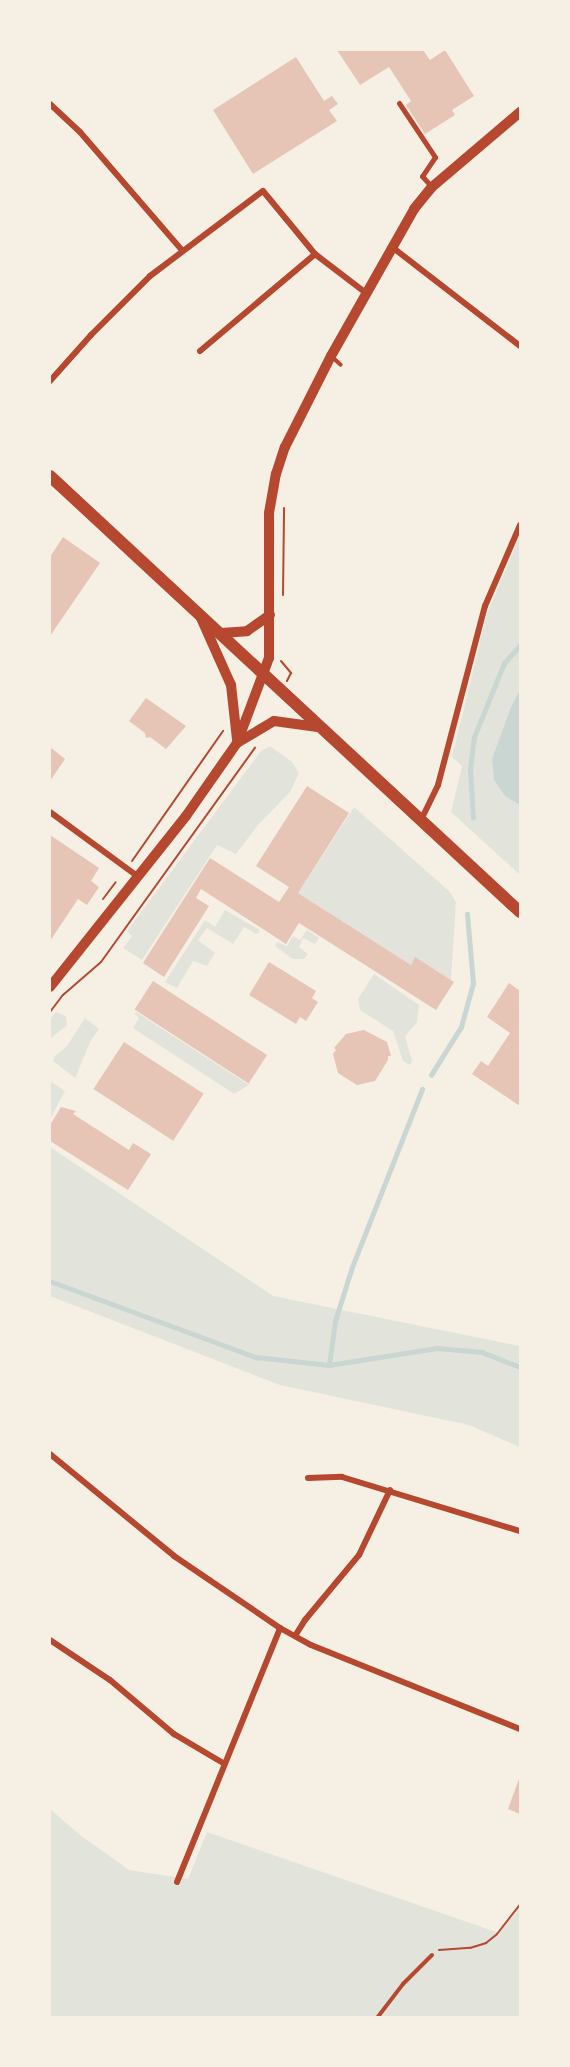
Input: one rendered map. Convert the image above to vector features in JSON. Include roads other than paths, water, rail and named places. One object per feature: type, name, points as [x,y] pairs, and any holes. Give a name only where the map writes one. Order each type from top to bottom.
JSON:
[{"type":"main road","points":[[50,987],[207,788],[237,743],[264,675],[270,652],[271,495],[285,447],[331,356],[414,209],[432,187],[520,112]]},
{"type":"main road","points":[[50,476],[520,912]]},
{"type":"main road","points":[[199,613],[231,685],[237,743]]},
{"type":"main road","points":[[220,633],[252,629],[270,615]]},
{"type":"main road","points":[[237,743],[274,721],[318,727]]},
{"type":"street","points":[[399,103],[435,158],[422,176],[432,187]]},
{"type":"street","points":[[50,104],[80,132],[182,250]]},
{"type":"street","points":[[50,381],[126,299],[182,250],[263,191],[315,254],[366,292]]},
{"type":"street","points":[[392,247],[520,346]]},
{"type":"street","points":[[200,351],[315,254]]},
{"type":"street","points":[[421,820],[438,785],[485,606],[520,525]]},
{"type":"street","points":[[50,812],[137,876]]},
{"type":"street","points":[[50,1454],[157,1543],[280,1628],[520,1729]]},
{"type":"street","points":[[308,1478],[342,1477],[520,1531]]},
{"type":"street","points":[[295,1636],[305,1620],[359,1555],[390,1490]]},
{"type":"street","points":[[177,1882],[223,1763],[280,1628]]},
{"type":"street","points":[[50,1640],[110,1680],[174,1734],[223,1763]]},
{"type":"lane","points":[[331,356],[341,364]]},
{"type":"lane","points":[[377,2018],[403,1984],[432,1955]]},
{"type":"waterway","points":[[473,818],[470,769],[474,737],[504,663],[520,645]]},
{"type":"waterway","points":[[431,1075],[461,1027],[473,983],[467,914]]},
{"type":"waterway","points":[[329,1365],[335,1321],[352,1267],[422,1089]]},
{"type":"waterway","points":[[50,1281],[256,1357],[329,1365],[437,1348],[482,1352],[520,1367]]}]
